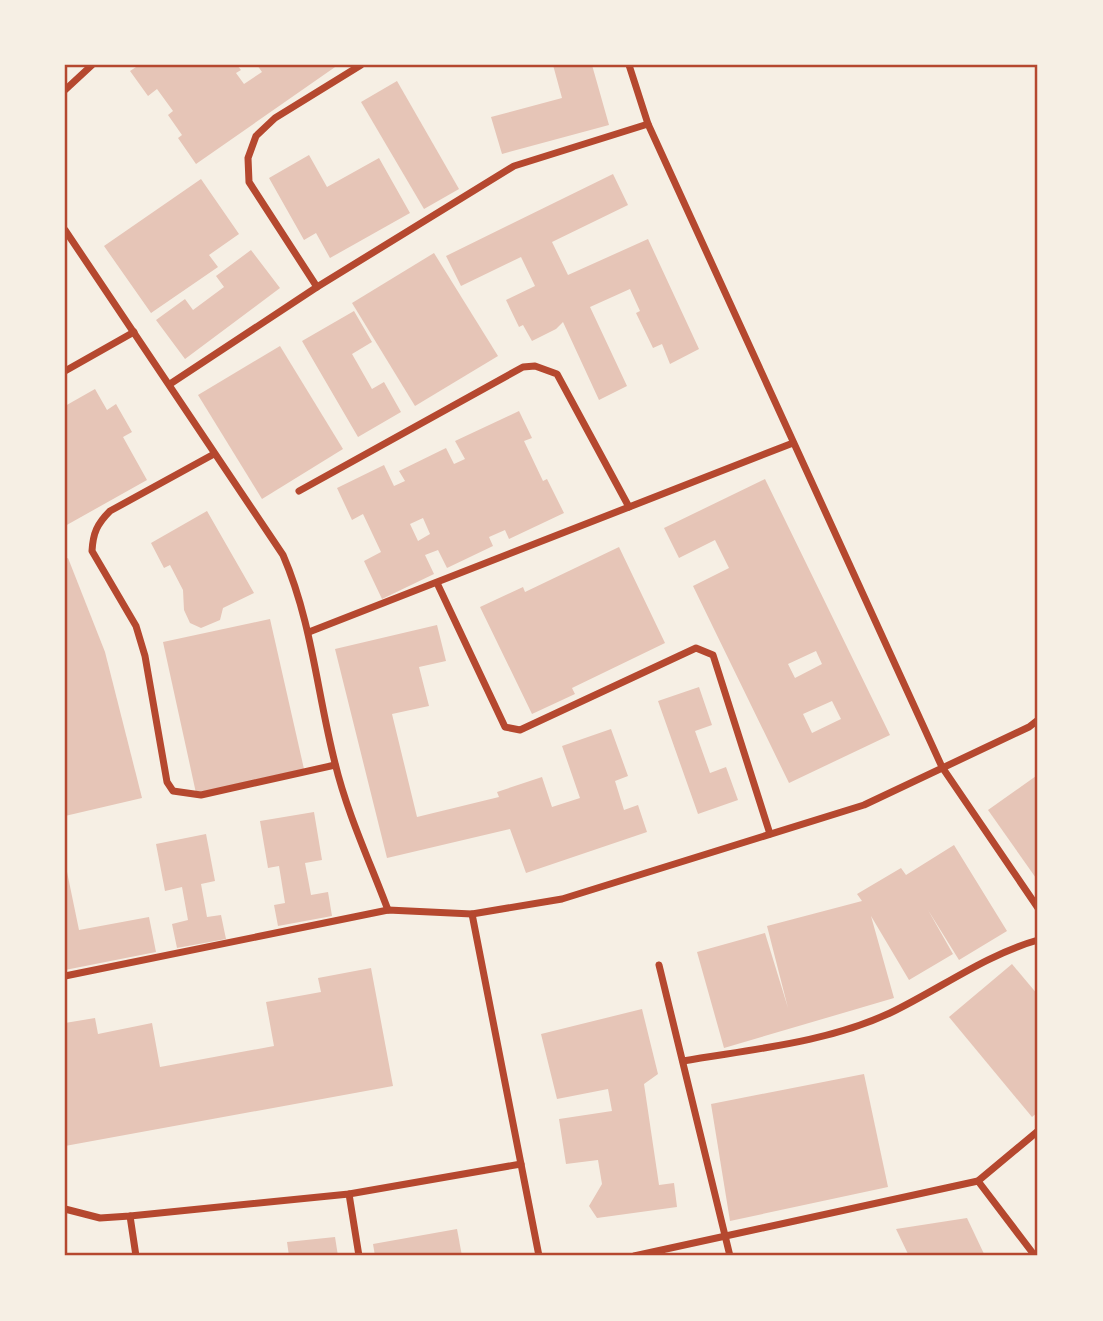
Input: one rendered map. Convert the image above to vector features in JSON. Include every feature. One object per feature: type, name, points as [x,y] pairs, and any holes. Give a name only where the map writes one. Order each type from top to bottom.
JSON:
[{"type":"street","points":[[65,90],[92,65]]},
{"type":"street","points":[[317,287],[249,182],[248,158],[256,136],[275,118],[361,65]]},
{"type":"street","points":[[629,65],[648,124],[942,767],[1038,908]]},
{"type":"street","points":[[170,384],[317,287],[514,166],[648,124]]},
{"type":"street","points":[[65,230],[283,555],[299,593],[309,632],[335,765],[388,910]]},
{"type":"street","points":[[65,371],[134,332]]},
{"type":"street","points":[[299,491],[523,367],[535,366],[557,374],[629,507]]},
{"type":"street","points":[[309,632],[793,443]]},
{"type":"street","points":[[214,454],[110,512],[98,523],[93,538],[92,551],[136,626],[145,656],[167,782],[173,791],[201,795],[335,765]]},
{"type":"street","points":[[437,583],[505,727],[520,730],[696,648],[713,655],[770,834]]},
{"type":"street","points":[[65,976],[388,910],[472,914],[562,900],[864,805],[1029,727],[1038,720]]},
{"type":"street","points":[[472,914],[539,1256]]},
{"type":"street","points":[[683,1061],[816,1039],[855,1027],[890,1013],[996,956],[1038,940]]},
{"type":"street","points":[[659,965],[730,1256]]},
{"type":"street","points":[[634,1256],[978,1181],[1038,1132]]},
{"type":"street","points":[[65,1209],[100,1218],[130,1216],[349,1194],[521,1164]]},
{"type":"street","points":[[978,1181],[1035,1256]]},
{"type":"street","points":[[349,1194],[359,1256]]},
{"type":"street","points":[[130,1216],[136,1256]]},
{"type":"building","points":[[139,65],[237,65],[241,70],[236,73],[244,84],[262,72],[257,65],[338,65],[196,164],[178,138],[182,135],[168,115],[173,111],[157,89],[148,96],[130,71]]},
{"type":"building","points":[[553,65],[592,65],[609,125],[502,154],[491,117],[562,98]]},
{"type":"building","points":[[397,81],[459,189],[424,209],[361,102]]},
{"type":"building","points":[[309,155],[327,187],[379,158],[410,213],[330,258],[316,233],[304,240],[269,178]]},
{"type":"building","points":[[613,174],[628,205],[552,242],[568,275],[648,239],[699,349],[670,364],[662,344],[653,348],[636,313],[640,311],[630,289],[590,307],[627,386],[599,400],[563,322],[556,329],[532,341],[523,325],[519,327],[506,300],[535,286],[521,257],[461,286],[446,256]]},
{"type":"building","points":[[201,179],[239,234],[209,255],[218,267],[151,313],[104,246]]},
{"type":"building","points":[[251,250],[280,288],[185,359],[156,320],[185,299],[193,310],[224,287],[216,276]]},
{"type":"building","points":[[434,253],[498,356],[415,406],[352,303]]},
{"type":"building","points":[[354,311],[372,342],[352,354],[372,389],[384,382],[401,412],[358,437],[302,341]]},
{"type":"building","points":[[280,346],[343,449],[262,499],[198,395]]},
{"type":"building","points":[[95,389],[107,410],[116,404],[132,432],[123,437],[147,480],[65,526],[65,406]]},
{"type":"building","points":[[519,411],[532,438],[524,441],[543,481],[547,479],[564,513],[509,539],[505,530],[489,537],[493,546],[447,568],[438,550],[425,555],[434,574],[382,599],[364,561],[381,552],[363,514],[352,520],[337,488],[384,465],[394,486],[405,481],[399,471],[446,448],[454,464],[465,459],[455,441]],"holes":[[[423,518],[430,534],[418,541],[410,524]]]},
{"type":"building","points":[[765,479],[890,735],[789,783],[693,586],[729,568],[715,540],[679,558],[664,528]],"holes":[[[816,651],[822,664],[795,678],[788,664]],[[832,701],[841,719],[812,733],[803,714]]]},
{"type":"building","points":[[207,511],[254,593],[223,608],[220,620],[201,628],[190,623],[184,610],[183,590],[170,565],[164,568],[151,543]]},
{"type":"building","points":[[619,547],[665,643],[572,688],[575,694],[532,714],[480,607],[523,587],[525,592]]},
{"type":"building","points":[[68,558],[105,652],[142,798],[65,816],[65,559]]},
{"type":"building","points":[[270,619],[304,769],[196,793],[163,642]]},
{"type":"building","points":[[437,625],[446,661],[419,667],[429,706],[392,714],[417,817],[499,797],[497,792],[542,777],[552,807],[580,798],[562,746],[611,729],[628,776],[615,781],[624,810],[638,805],[647,832],[526,873],[510,829],[387,858],[335,649]]},
{"type":"building","points":[[699,687],[712,725],[695,731],[710,773],[726,767],[738,800],[698,814],[658,701]]},
{"type":"building","points":[[1036,776],[1038,779],[1038,881],[988,810]]},
{"type":"building","points":[[314,812],[322,860],[305,863],[311,895],[328,892],[332,916],[278,926],[274,905],[285,903],[279,866],[268,868],[260,821]]},
{"type":"building","points":[[206,834],[215,881],[201,884],[207,917],[221,915],[226,939],[177,948],[172,924],[188,920],[182,887],[165,891],[156,844]]},
{"type":"building","points":[[954,845],[1007,931],[959,960],[928,910],[953,954],[909,980],[871,916],[894,998],[724,1048],[697,952],[765,933],[788,1008],[767,926],[862,901],[857,894],[901,868],[906,875]]},
{"type":"building","points":[[66,867],[79,930],[149,917],[156,952],[65,970]]},
{"type":"building","points":[[1012,964],[1038,995],[1038,1112],[1032,1117],[949,1017]]},
{"type":"building","points":[[371,968],[393,1086],[65,1146],[65,1023],[95,1018],[98,1034],[152,1023],[160,1067],[274,1046],[266,1002],[321,992],[318,978]]},
{"type":"building","points":[[642,1009],[658,1074],[644,1084],[659,1185],[674,1183],[677,1207],[597,1218],[589,1206],[602,1184],[598,1160],[566,1164],[559,1119],[612,1111],[608,1089],[557,1099],[541,1034]]},
{"type":"building","points":[[864,1074],[888,1187],[730,1221],[711,1104]]},
{"type":"building","points":[[967,1218],[985,1256],[909,1256],[896,1229]]},
{"type":"building","points":[[457,1229],[462,1256],[375,1256],[373,1244]]},
{"type":"building","points":[[335,1237],[338,1256],[289,1256],[287,1242]]}]
